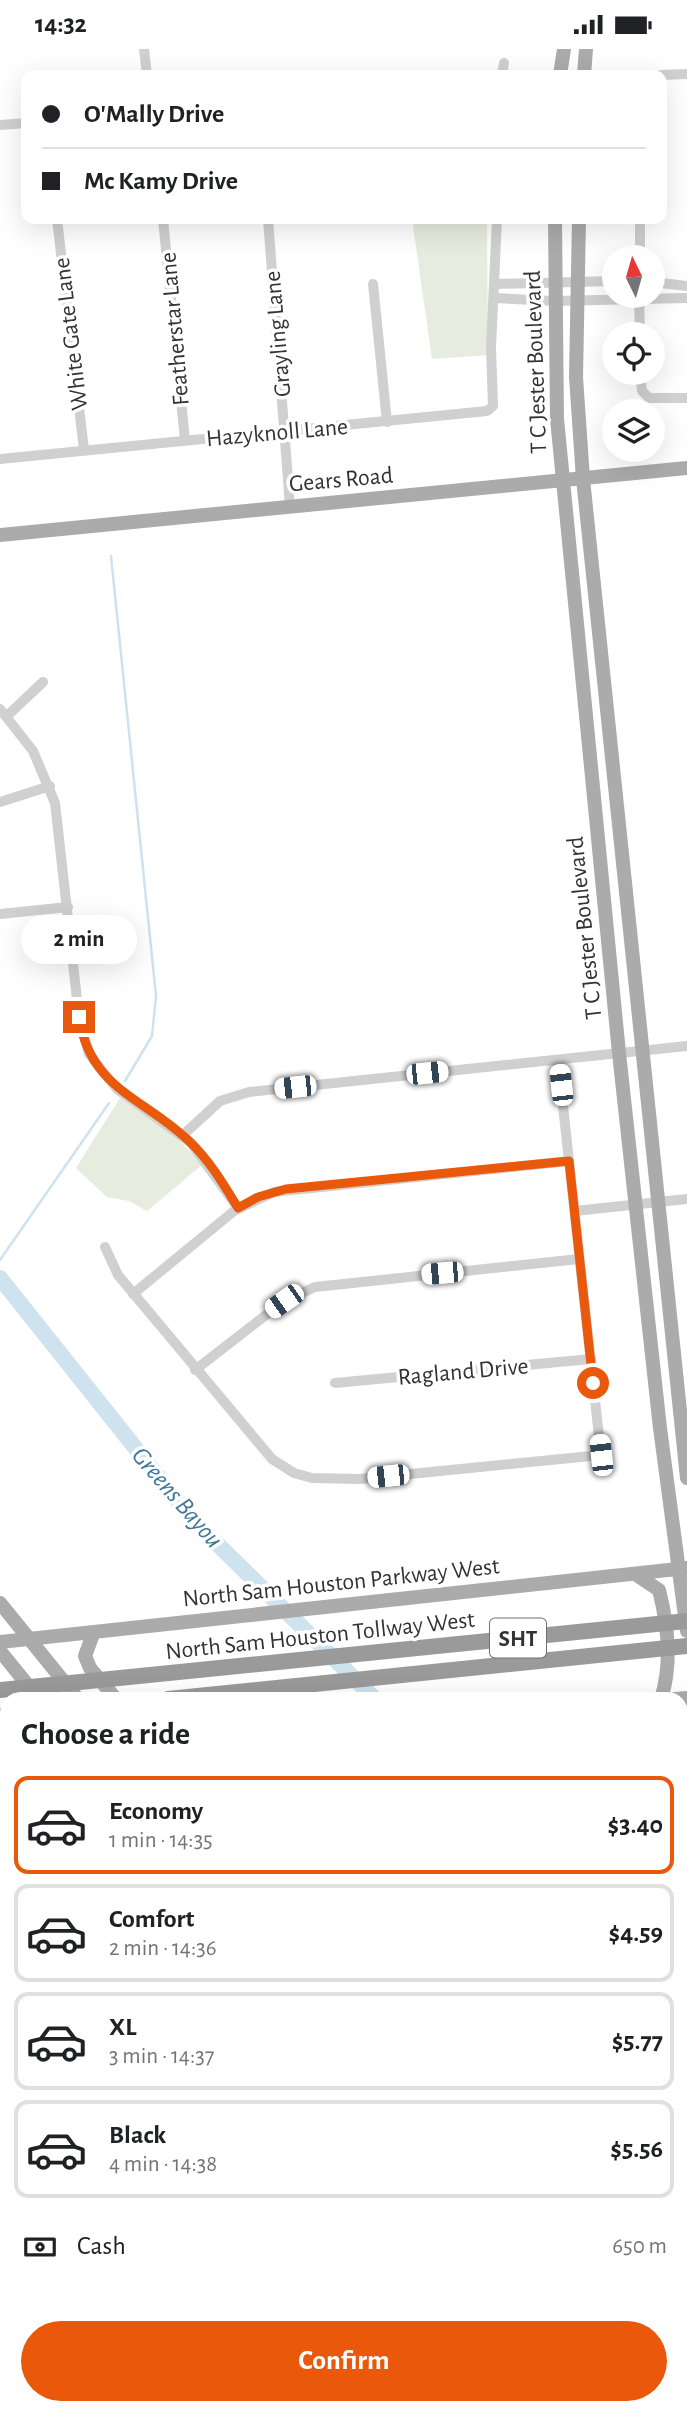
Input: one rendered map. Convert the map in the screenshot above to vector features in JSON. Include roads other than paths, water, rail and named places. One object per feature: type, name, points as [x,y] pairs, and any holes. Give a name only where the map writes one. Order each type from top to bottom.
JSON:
[{"type":"highway","name":"North Sam Houston Tollway West","points":[[2,1690],[687,1621]]},
{"type":"highway","name":"North Sam Houston Tollway West","points":[[239,1692],[687,1646]]},
{"type":"main road","points":[[561,70],[564,49]]},
{"type":"main road","points":[[584,70],[586,49]]},
{"type":"main road","name":"T C Jester Boulevard","points":[[555,224],[557,419],[619,1053],[651,1348],[684,1569],[687,1631]]},
{"type":"main road","name":"T C Jester Boulevard","points":[[579,224],[576,377],[583,479],[687,1478]]},
{"type":"main road","name":"Gears Road","points":[[0,535],[687,468]]},
{"type":"main road","points":[[578,628],[598,626]]},
{"type":"main road","points":[[595,818],[618,815]]},
{"type":"main road","points":[[651,1348],[673,1346]]},
{"type":"main road","name":"North Sam Houston Parkway West","points":[[0,1642],[684,1569]]},
{"type":"main road","points":[[635,1574],[659,1590],[662,1602],[669,1672],[663,1692]]},
{"type":"main road","points":[[0,1603],[72,1692]]},
{"type":"main road","points":[[93,1634],[85,1657],[90,1668],[110,1692]]},
{"type":"main road","points":[[0,1651],[33,1692]]},
{"type":"street","points":[[144,49],[146,70]]},
{"type":"street","points":[[502,70],[503,63]]},
{"type":"street","points":[[667,75],[687,75]]},
{"type":"street","points":[[0,125],[21,123]]},
{"type":"street","name":"White Gate Lane","points":[[58,224],[84,450]]},
{"type":"street","name":"Featherstar Lane","points":[[163,224],[185,440]]},
{"type":"street","name":"Grayling Lane","points":[[268,224],[283,388],[283,431],[290,506]]},
{"type":"street","points":[[497,224],[494,298],[554,301],[602,299]]},
{"type":"street","points":[[640,224],[640,245]]},
{"type":"street","points":[[495,284],[602,281]]},
{"type":"street","points":[[665,283],[687,286]]},
{"type":"street","points":[[373,284],[387,422]]},
{"type":"street","name":"Hazyknoll Lane","points":[[0,459],[487,411],[493,406],[491,347],[494,298]]},
{"type":"street","points":[[665,298],[687,298]]},
{"type":"street","points":[[641,385],[642,391],[649,398],[687,398]]},
{"type":"street","points":[[43,682],[4,713],[33,751],[50,786],[59,824],[79,1017],[89,1054],[117,1089],[183,1135],[205,1159],[238,1208]]},
{"type":"street","points":[[0,802],[50,786]]},
{"type":"street","points":[[0,914],[68,907]]},
{"type":"street","points":[[183,1135],[220,1101],[249,1092],[687,1047]]},
{"type":"street","points":[[105,1247],[112,1265],[133,1294],[259,1447],[280,1465],[302,1476],[327,1480],[601,1455],[558,1060]]},
{"type":"street","points":[[133,1294],[238,1208],[258,1197],[286,1189],[569,1161]]},
{"type":"street","points":[[575,1210],[687,1199]]},
{"type":"street","points":[[195,1370],[284,1301],[315,1287],[579,1259]]},
{"type":"street","name":"Ragland Drive","points":[[335,1383],[591,1359]]},
{"type":"waterway","points":[[111,556],[156,996],[152,1036],[125,1081]]},
{"type":"waterway","points":[[0,1260],[109,1103]]},
{"type":"waterway","name":"Greens Bayou","points":[[0,1278],[192,1519],[368,1692]]}]
